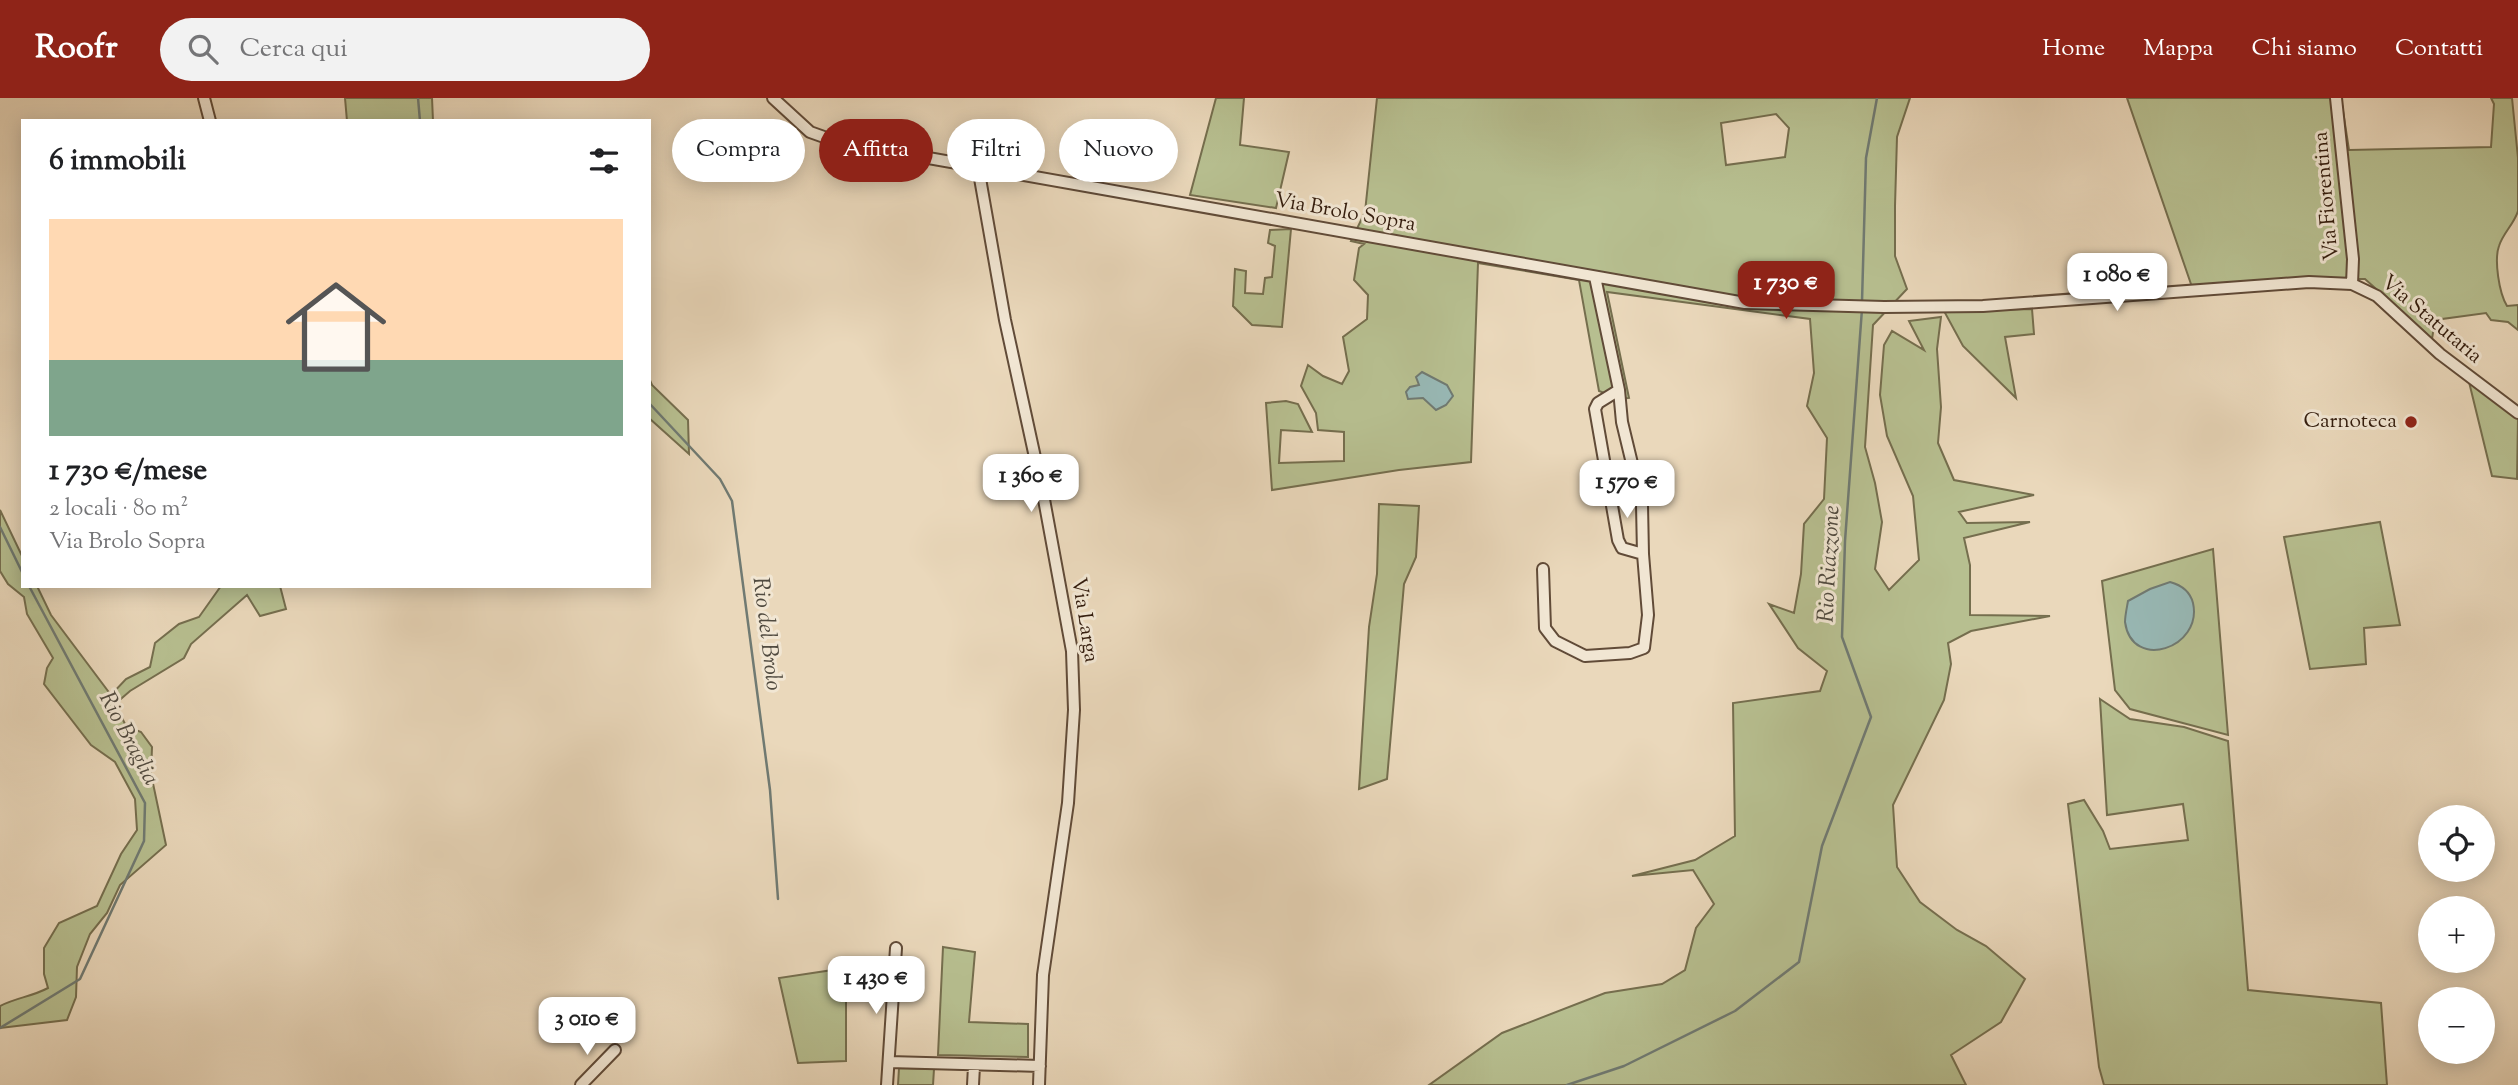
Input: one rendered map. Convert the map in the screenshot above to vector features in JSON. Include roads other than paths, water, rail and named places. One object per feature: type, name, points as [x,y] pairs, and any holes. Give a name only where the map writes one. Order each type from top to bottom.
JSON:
[{"type":"street","points":[[204,98],[209,119]]},
{"type":"street","name":"Via Brolo Sopra","points":[[773,98],[810,132],[824,138],[947,161]]},
{"type":"street","name":"Via Fiorentina","points":[[1884,307],[2020,304],[2284,284],[2352,284],[2353,259],[2336,98]]},
{"type":"street","name":"Via Brolo Sopra","points":[[1045,179],[1745,303],[1884,307]]},
{"type":"street","name":"Via Larga","points":[[981,182],[1005,320],[1043,494],[1072,651],[1074,710],[1068,803],[1043,975],[1040,1085]]},
{"type":"street","points":[[1543,569],[1545,628],[1555,641],[1585,656],[1630,653],[1644,648],[1648,615],[1642,505],[1622,422],[1619,390],[1595,277]]},
{"type":"street","name":"Via Statutaria","points":[[2352,284],[2384,302],[2449,362],[2518,413]]},
{"type":"street","points":[[1619,390],[1598,404],[1595,410],[1618,540],[1622,548],[1643,554]]},
{"type":"street","points":[[887,1085],[896,948]]},
{"type":"street","points":[[581,1085],[615,1050]]},
{"type":"street","points":[[889,1062],[1040,1066]]},
{"type":"street","points":[[973,1085],[974,1066]]},
{"type":"water","points":[[1422,372],[1447,385],[1453,396],[1446,405],[1436,410],[1423,398],[1408,399],[1406,392],[1410,387],[1419,385],[1416,377]]},
{"type":"water","points":[[2170,582],[2184,589],[2192,599],[2193,619],[2188,632],[2178,642],[2165,648],[2152,650],[2140,646],[2130,637],[2125,622],[2128,601]]},
{"type":"waterway","name":"Rio del Brolo","points":[[418,98],[420,119]]},
{"type":"waterway","name":"Rio Riazzone","points":[[1862,302],[1866,158],[1877,98]]},
{"type":"waterway","name":"Rio Riazzone","points":[[1567,1085],[1624,1066],[1735,1011],[1799,962],[1822,846],[1871,717],[1842,637],[1845,541],[1862,309]]},
{"type":"waterway","name":"Rio del Brolo","points":[[651,405],[720,479],[732,501],[770,790],[778,899]]},
{"type":"waterway","name":"Rio Braglia","points":[[0,527],[21,570]]},
{"type":"waterway","name":"Rio Braglia","points":[[0,1028],[80,979],[144,841],[145,803],[30,588]]},
{"type":"place","name":"Carnoteca","points":[[2411,422]]}]
